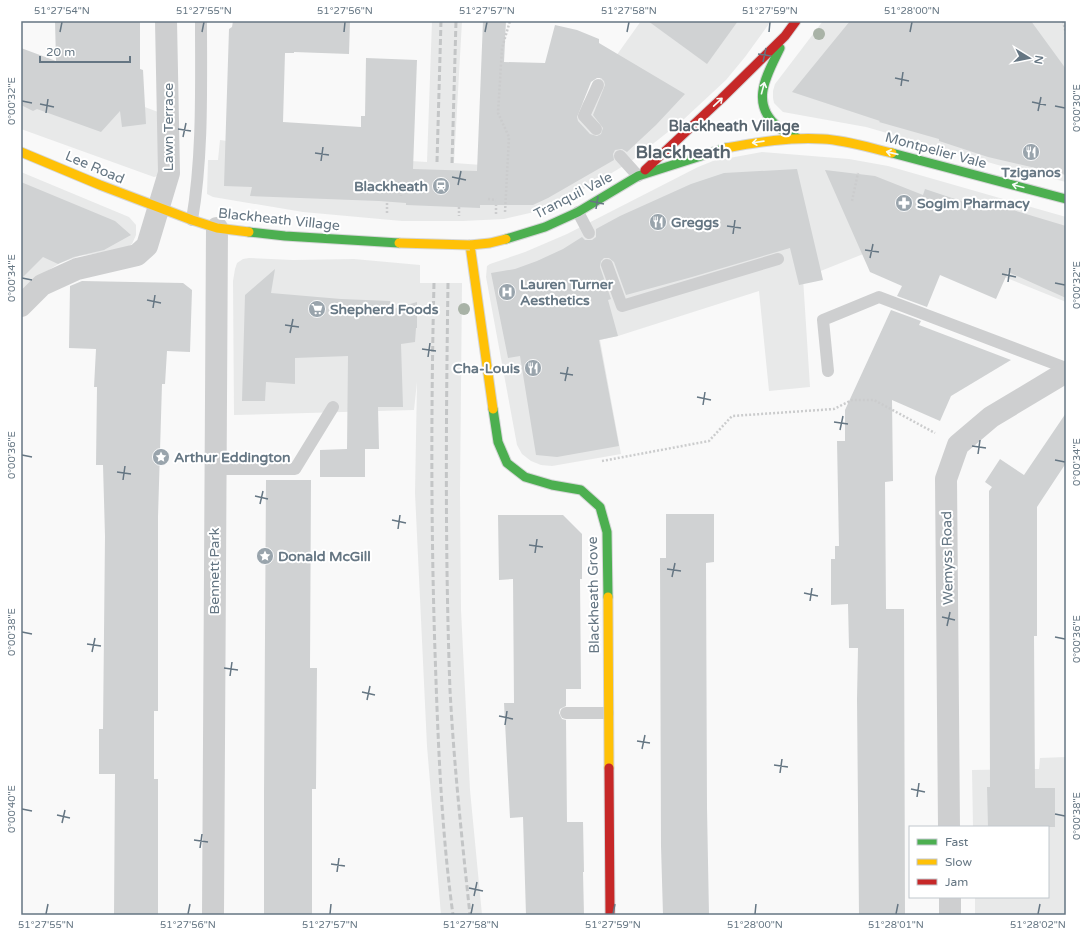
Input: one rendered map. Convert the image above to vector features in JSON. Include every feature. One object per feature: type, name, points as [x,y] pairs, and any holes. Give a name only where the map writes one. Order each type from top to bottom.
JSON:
[{"type":"main road","name":"Tranquil Vale","points":[[399,243],[470,245],[490,243],[527,233],[578,212],[638,176],[721,99],[785,36],[796,21]]},
{"type":"main road","name":"Montpelier Vale","points":[[785,36],[764,82],[761,96],[763,109],[769,119],[778,127],[797,138]]},
{"type":"main road","name":"Montpelier Vale","points":[[719,149],[758,142],[797,138],[825,139],[864,146],[1066,199]]},
{"type":"main road","name":"Tranquil Vale","points":[[638,176],[719,149]]},
{"type":"main road","name":"Lee Road","points":[[21,152],[100,185],[159,207]]},
{"type":"main road","name":"Blackheath Village","points":[[159,207],[217,228],[285,236],[399,243]]},
{"type":"main road","name":"Blackheath Grove","points":[[470,245],[498,442],[507,463],[525,477],[552,485],[581,490],[600,507],[607,532],[610,915]]},
{"type":"street","name":"Lawn Terrace","points":[[21,306],[42,285],[76,269],[137,255],[147,246],[169,173],[166,21]]},
{"type":"street","name":"Bennett Park","points":[[213,915],[217,228]]},
{"type":"street","name":"Wemyss Road","points":[[949,826],[946,479],[958,445],[990,417],[1066,372]]},
{"type":"street","points":[[950,898],[950,915]]},
{"type":"lane","points":[[192,220],[198,186],[201,97],[201,21]]},
{"type":"lane","points":[[596,129],[584,116],[598,85]]},
{"type":"lane","points":[[620,156],[638,176]]},
{"type":"lane","points":[[578,212],[589,233]]},
{"type":"lane","points":[[607,265],[622,306],[778,259]]},
{"type":"lane","points":[[828,371],[823,320],[878,297],[1066,368]]},
{"type":"lane","points":[[215,469],[295,469],[333,406]]},
{"type":"lane","points":[[566,713],[608,713]]},
{"type":"path","points":[[505,213],[509,137],[498,113],[502,48],[510,21]]},
{"type":"path","points":[[1063,21],[1066,34]]},
{"type":"path","points":[[852,201],[859,170]]},
{"type":"path","points":[[395,184],[401,185],[401,196]]},
{"type":"path","points":[[488,199],[496,200]]},
{"type":"path","points":[[387,201],[387,213]]},
{"type":"path","points":[[496,205],[496,214]]},
{"type":"path","points":[[459,207],[459,216]]},
{"type":"path","points":[[602,461],[709,441],[732,416],[834,408],[852,400],[874,400],[958,445]]},
{"type":"shaded area","points":[[432,21],[462,21],[454,163],[510,167],[569,122],[641,21],[771,21],[726,80],[683,120],[630,162],[595,183],[543,210],[504,219],[402,221],[303,212],[213,197],[207,194],[208,160],[218,160],[220,140],[344,157],[427,162]]},
{"type":"shaded area","points":[[823,21],[1066,21],[1066,182],[998,165],[866,127],[783,112],[774,103],[773,91],[775,84]]},
{"type":"shaded area","points":[[21,60],[158,112],[158,176],[154,177],[21,129]]},
{"type":"shaded area","points":[[762,152],[849,159],[888,166],[1066,217],[1066,302],[906,237],[803,278],[810,387],[769,391],[759,291],[618,336],[600,340],[621,454],[552,466],[541,465],[531,461],[522,454],[517,445],[486,277],[487,266],[567,234],[698,167],[713,161]]},
{"type":"shaded area","points":[[21,172],[129,217],[136,225],[136,235],[132,244],[124,249],[80,256],[60,263],[44,273],[21,291]]},
{"type":"shaded area","points":[[243,259],[293,260],[354,259],[420,265],[420,283],[462,283],[460,491],[461,610],[470,790],[482,915],[441,915],[427,746],[415,493],[417,382],[414,410],[234,415],[233,281],[237,263]]},
{"type":"shaded area","points":[[1066,757],[1066,915],[975,915],[975,898],[1049,898],[1049,826],[973,826],[972,770],[1039,769],[1040,758]]},
{"type":"shaded area","points":[[1064,776],[1066,776],[1066,845],[1063,845]]},
{"type":"building","points":[[55,21],[140,21],[140,69],[143,70],[146,124],[122,127],[120,111],[101,132],[37,109],[33,111],[21,105],[21,48],[56,61]]},
{"type":"building","points":[[233,21],[350,21],[349,54],[285,53],[283,122],[361,127],[361,116],[365,116],[366,58],[417,60],[413,169],[477,171],[483,21],[506,21],[504,62],[545,63],[555,25],[577,30],[599,39],[599,43],[685,94],[656,125],[627,152],[622,149],[615,150],[613,154],[614,160],[533,205],[480,205],[480,208],[406,205],[406,203],[379,201],[250,196],[252,187],[224,186],[229,29],[232,27]],"holes":[[[597,78],[601,78],[605,85],[593,115],[603,128],[601,134],[597,136],[590,134],[578,121],[577,117],[591,82]]]},
{"type":"building","points":[[648,21],[738,21],[707,64]]},
{"type":"building","points":[[850,21],[1031,21],[1066,69],[1066,175],[988,157],[939,141],[939,139],[879,122],[880,121],[792,92]]},
{"type":"building","points":[[797,169],[823,280],[799,285],[790,248],[626,295],[614,262],[609,258],[604,258],[601,261],[600,267],[611,299],[608,300],[618,336],[599,340],[619,446],[557,457],[536,455],[520,356],[508,358],[491,273],[515,269],[537,261],[563,249],[582,237],[585,240],[592,240],[596,237],[596,229],[620,216],[691,184],[724,173]]},
{"type":"building","points":[[825,170],[875,176],[923,195],[925,189],[970,204],[973,198],[1066,226],[1066,298],[1008,272],[996,299],[940,275],[927,307],[897,296],[902,286],[870,272]]},
{"type":"building","points":[[21,182],[115,221],[131,235],[104,250],[74,257],[58,264],[43,257],[21,279]]},
{"type":"building","points":[[275,269],[271,293],[341,299],[390,301],[393,309],[417,302],[417,328],[415,342],[401,344],[403,407],[378,407],[379,449],[365,449],[365,477],[320,477],[320,450],[347,449],[348,356],[295,358],[295,384],[266,382],[265,401],[242,401],[245,295]]},
{"type":"building","points":[[82,281],[183,283],[192,290],[190,352],[167,351],[165,384],[162,384],[158,517],[158,711],[154,711],[154,779],[158,779],[158,915],[114,915],[115,774],[99,774],[99,729],[103,729],[105,536],[103,465],[96,465],[97,387],[94,387],[96,349],[69,348],[70,286]]},
{"type":"building","points":[[891,310],[921,321],[919,325],[1011,360],[951,396],[940,421],[892,400],[893,481],[885,482],[886,609],[904,609],[905,915],[859,915],[858,648],[849,648],[848,604],[831,605],[831,559],[835,559],[835,546],[839,546],[837,441],[845,441],[845,410]]},
{"type":"building","points":[[1066,413],[1066,463],[1037,507],[1037,636],[1034,636],[1035,788],[1055,788],[1055,827],[988,826],[987,787],[990,787],[989,491],[992,487],[985,482],[1000,459],[1024,475]]},
{"type":"building","points":[[266,480],[311,480],[310,668],[317,668],[316,789],[312,789],[312,915],[264,915]]},
{"type":"building","points":[[666,514],[714,514],[714,562],[706,563],[709,915],[663,915],[661,846],[660,558],[666,558]]},
{"type":"building","points":[[498,515],[563,515],[582,534],[582,579],[580,579],[581,689],[566,689],[566,706],[560,709],[559,713],[562,719],[566,720],[567,822],[583,822],[584,915],[526,915],[523,817],[510,818],[504,703],[514,703],[513,579],[499,580]]},
{"type":"railway","points":[[437,162],[441,21]]},
{"type":"railway","points":[[452,163],[456,21]]},
{"type":"railway","points":[[434,283],[432,468],[435,652],[443,816],[453,915]]},
{"type":"railway","points":[[448,283],[446,487],[450,690],[461,831],[470,915]]},
{"type":"traffic: fast","points":[[780,48],[766,79],[762,99],[764,108],[769,118],[778,127],[797,138]]},
{"type":"traffic: fast","points":[[506,239],[545,227],[578,212],[638,176],[726,148]]},
{"type":"traffic: fast","points":[[892,153],[1066,199]]},
{"type":"traffic: fast","points":[[249,232],[285,236],[399,243]]},
{"type":"traffic: fast","points":[[493,409],[498,442],[507,463],[525,477],[552,485],[581,490],[600,507],[607,532],[608,597]]},
{"type":"traffic: slow","points":[[726,148],[774,140],[823,139],[858,144],[892,153]]},
{"type":"traffic: slow","points":[[21,152],[100,185],[192,220],[217,228],[249,232]]},
{"type":"traffic: slow","points":[[493,409],[470,245],[490,243],[506,239]]},
{"type":"traffic: slow","points":[[399,243],[470,245]]},
{"type":"traffic: slow","points":[[608,597],[609,768]]},
{"type":"traffic: jam","points":[[645,170],[721,99],[785,36],[796,21]]},
{"type":"traffic: jam","points":[[609,768],[610,915]]},
{"type":"place","name":"Tziganos","points":[[1031,152]]},
{"type":"place","name":"Blackheath","points":[[441,186]]},
{"type":"place","name":"Sogim Pharmacy","points":[[904,203]]},
{"type":"place","name":"Greggs","points":[[658,222]]},
{"type":"place","name":"Lauren Turner Aesthetics","points":[[507,292]]},
{"type":"place","name":"Shepherd Foods","points":[[317,309]]},
{"type":"place","name":"Cha-Louis","points":[[533,368]]},
{"type":"place","name":"Arthur Eddington","points":[[161,457]]},
{"type":"place","name":"Donald McGill","points":[[265,556]]},
{"type":"district","name":"Blackheath Village","points":[[734,126]]},
{"type":"district","name":"Blackheath","points":[[683,152]]}]
